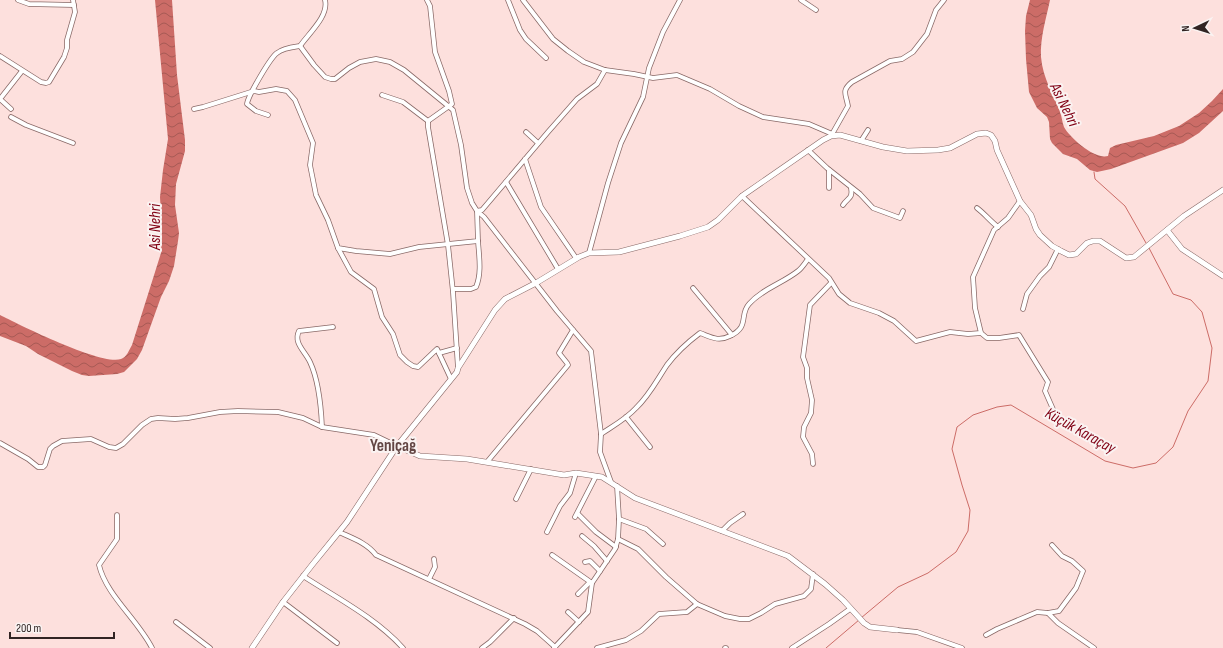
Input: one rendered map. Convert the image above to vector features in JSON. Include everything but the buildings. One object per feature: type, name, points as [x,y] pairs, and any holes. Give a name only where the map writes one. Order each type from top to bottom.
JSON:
[{"type":"street","points":[[0,56],[22,71],[45,83],[49,82],[67,48],[67,40],[75,12],[74,2],[29,4],[18,0]]},
{"type":"street","points":[[268,114],[256,111],[247,104],[252,92],[276,53],[300,46],[323,14],[326,5],[325,0]]},
{"type":"street","points":[[427,0],[430,11],[435,52],[452,104],[428,121]]},
{"type":"street","points":[[508,0],[520,30],[526,39],[546,58]]},
{"type":"street","points":[[523,0],[549,33],[560,44],[584,62],[605,70],[653,78],[677,75],[710,89],[739,106],[763,117],[809,124],[830,132],[831,135],[907,151],[950,148],[977,134],[986,133],[991,135],[995,141],[997,150],[1020,201],[1031,215],[1036,229],[1040,235],[1058,250],[1069,255],[1076,254],[1087,243],[1092,241],[1100,241],[1126,258],[1134,257],[1184,216],[1223,190]]},
{"type":"street","points":[[589,253],[608,183],[621,143],[643,97],[649,68],[663,32],[680,0]]},
{"type":"street","points":[[801,0],[816,10]]},
{"type":"street","points":[[252,648],[283,602],[347,522],[397,446],[457,372],[458,368],[495,310],[505,299],[536,283],[576,258],[589,253],[619,252],[708,227],[718,220],[742,196],[831,135],[848,106],[844,92],[846,87],[852,82],[890,61],[902,59],[913,52],[927,34],[936,10],[944,0]]},
{"type":"street","points":[[300,46],[325,77],[331,79],[335,79],[349,68],[360,62],[376,59],[390,62],[404,70],[453,110],[461,145],[467,188],[472,203],[477,211],[484,216],[590,350],[601,434],[600,452],[611,482]]},
{"type":"street","points":[[6,66],[9,62]]},
{"type":"street","points":[[477,211],[482,210],[577,99],[596,84],[605,70]]},
{"type":"street","points":[[11,109],[0,99],[22,71]]},
{"type":"street","points":[[194,108],[203,107],[252,92],[276,89],[287,91],[295,100],[313,143],[310,164],[316,195],[328,220],[338,248],[351,272],[374,289],[382,317],[393,334],[400,355],[407,362],[418,367],[437,349],[451,379]]},
{"type":"street","points":[[382,95],[403,102],[428,121]]},
{"type":"street","points":[[11,117],[26,125],[73,143]]},
{"type":"street","points":[[428,121],[428,132],[448,245],[453,289],[458,368]]},
{"type":"street","points":[[861,141],[868,130]]},
{"type":"street","points":[[526,132],[538,143]]},
{"type":"street","points":[[808,150],[829,170],[860,194],[873,208],[900,218],[903,211]]},
{"type":"street","points":[[525,159],[541,207],[576,258]]},
{"type":"street","points":[[829,170],[829,188]]},
{"type":"street","points":[[506,182],[558,269]]},
{"type":"street","points":[[843,205],[851,197],[851,188]]},
{"type":"street","points":[[742,196],[829,278],[839,294],[850,303],[879,313],[894,321],[916,341],[950,332],[968,334],[981,333]]},
{"type":"street","points":[[1020,201],[1008,218],[994,230],[973,277],[975,308],[981,333],[987,338],[1019,336],[1048,382],[1045,391],[1056,416]]},
{"type":"street","points":[[977,208],[985,213],[998,227]]},
{"type":"street","points":[[453,289],[471,289],[476,287],[478,282],[480,270],[477,211]]},
{"type":"street","points":[[1165,231],[1182,249],[1223,276]]},
{"type":"street","points":[[338,248],[390,254],[419,247],[478,241]]},
{"type":"street","points":[[1023,309],[1027,294],[1040,276],[1049,267],[1058,250]]},
{"type":"street","points":[[601,434],[626,417],[636,408],[652,389],[667,365],[692,339],[700,333],[715,339],[728,337],[738,332],[741,327],[747,305],[755,298],[798,271],[808,259]]},
{"type":"street","points":[[813,464],[812,454],[802,437],[804,427],[811,413],[812,400],[807,378],[807,368],[803,357],[810,305],[832,283]]},
{"type":"street","points":[[692,288],[732,335]]},
{"type":"street","points":[[322,427],[321,406],[314,370],[297,341],[296,336],[299,331],[333,327]]},
{"type":"street","points":[[487,462],[568,366],[567,362],[559,353],[573,330]]},
{"type":"street","points":[[439,353],[456,348]]},
{"type":"street","points":[[0,443],[40,467],[45,465],[50,449],[57,443],[62,441],[91,439],[109,447],[116,448],[123,444],[142,425],[151,419],[188,418],[220,412],[238,411],[278,412],[303,418],[322,427],[374,435],[420,456],[467,459],[564,475],[576,473],[602,477],[635,498],[788,556],[813,574],[843,600],[852,611],[870,627],[917,632],[962,648]]},
{"type":"street","points":[[626,417],[650,447]]},
{"type":"street","points":[[516,499],[531,469]]},
{"type":"street","points":[[547,532],[560,506],[570,493],[576,473]]},
{"type":"street","points":[[596,476],[577,515],[616,547]]},
{"type":"street","points":[[578,594],[600,571],[616,547],[619,519],[617,486]]},
{"type":"street","points":[[722,531],[743,514]]},
{"type":"street","points":[[117,515],[117,539],[99,565],[101,572],[121,606],[146,637],[152,648]]},
{"type":"street","points":[[619,519],[646,529],[663,544]]},
{"type":"street","points":[[339,532],[365,544],[376,555],[514,618],[537,631],[554,648],[588,612],[591,582]]},
{"type":"street","points":[[582,536],[594,546],[607,561]]},
{"type":"street","points":[[618,539],[638,549],[666,577],[697,604],[725,616],[740,619],[748,619],[775,604],[804,596],[811,589],[813,574]]},
{"type":"street","points":[[986,635],[997,628],[1037,612],[1048,613],[1059,610],[1076,588],[1083,571],[1072,561],[1062,556],[1052,545]]},
{"type":"street","points":[[552,555],[591,582]]},
{"type":"street","points":[[429,579],[435,567],[434,559]]},
{"type":"street","points":[[585,562],[590,561],[600,571]]},
{"type":"street","points":[[303,576],[373,621],[396,640],[403,648]]},
{"type":"street","points":[[283,602],[337,643]]},
{"type":"street","points":[[597,648],[626,640],[641,631],[659,614],[687,612],[697,604]]},
{"type":"street","points":[[792,648],[852,611]]},
{"type":"street","points":[[568,612],[579,622]]},
{"type":"street","points":[[1048,613],[1058,623],[1094,648]]},
{"type":"street","points":[[482,648],[514,618]]},
{"type":"street","points":[[176,622],[210,648]]},
{"type":"water","points":[[155,0],[172,0],[177,75],[185,140],[185,151],[176,184],[175,205],[179,233],[174,266],[142,350],[137,359],[124,372],[89,376],[82,375],[38,354],[26,346],[0,336],[0,315],[80,351],[111,360],[123,358],[132,345],[161,253],[162,232],[160,197],[168,139]]},
{"type":"water","points":[[1030,0],[1050,0],[1041,43],[1041,57],[1044,72],[1060,112],[1064,127],[1077,142],[1096,155],[1108,156],[1110,148],[1116,145],[1154,136],[1179,126],[1199,113],[1223,89],[1223,111],[1199,133],[1183,143],[1111,169],[1097,172],[1090,170],[1077,159],[1063,154],[1052,143],[1050,139],[1049,122],[1047,117],[1037,108],[1029,92],[1025,31],[1026,16]]},
{"type":"waterway","name":"Küçük Karaçay","points":[[1094,172],[1095,179],[1125,206],[1146,243]]},
{"type":"waterway","name":"Küçük Karaçay","points":[[861,618],[898,587],[928,573],[956,552],[968,531],[970,510],[952,449],[957,427],[973,415],[997,407],[1011,405],[1105,461],[1133,468],[1156,463],[1173,447],[1188,411],[1208,381],[1212,348],[1202,312],[1191,300],[1173,294],[1149,248]]},
{"type":"waterway","name":"Küçük Karaçay","points":[[826,648],[859,620]]},
{"type":"district","name":"Yeniçağ","points":[[393,446]]},
{"type":"water label","name":"Asi Nehri","points":[[1064,105]]},
{"type":"water label","name":"Asi Nehri","points":[[155,227]]}]
